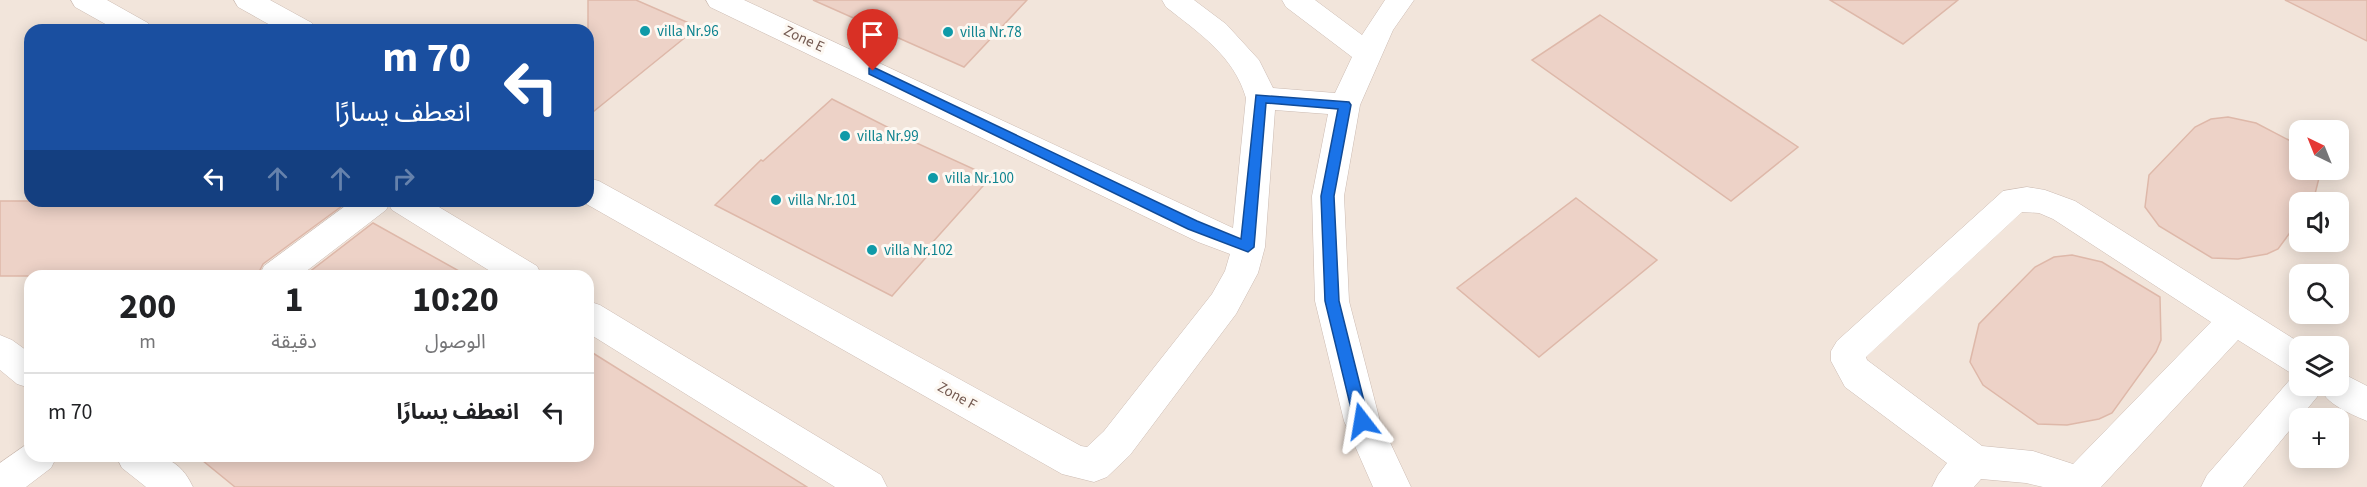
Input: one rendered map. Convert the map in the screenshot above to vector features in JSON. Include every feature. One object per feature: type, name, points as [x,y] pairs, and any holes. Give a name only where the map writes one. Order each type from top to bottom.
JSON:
[{"type":"street","points":[[85,0],[127,24]]},
{"type":"street","points":[[248,0],[291,24]]},
{"type":"street","name":"Zone E","points":[[720,0],[1190,224],[1248,247]]},
{"type":"street","points":[[1296,0],[1368,54]]},
{"type":"street","points":[[1392,487],[1362,421],[1332,301],[1328,196],[1345,105],[1380,27],[1400,0]]},
{"type":"street","points":[[1176,2],[1241,55],[1258,83],[1261,98],[1248,247]]},
{"type":"street","points":[[1261,98],[1345,105]]},
{"type":"street","name":"Zone F","points":[[594,193],[1076,462],[1094,465],[1117,443],[1224,303],[1241,273],[1248,247]]},
{"type":"street","points":[[2235,320],[2079,486],[2054,474],[2026,466],[1995,465],[1962,474],[1858,376],[1848,359],[1849,351],[2014,200],[2027,198],[2048,202],[2064,210],[2235,320],[2289,355]]},
{"type":"street","points":[[284,270],[367,207]]},
{"type":"street","points":[[413,207],[515,270]]},
{"type":"street","points":[[594,319],[868,487]]},
{"type":"street","points":[[0,350],[24,368]]},
{"type":"street","points":[[2349,394],[2367,405]]},
{"type":"street","points":[[2220,487],[2297,396]]},
{"type":"street","points":[[0,485],[30,462]]},
{"type":"street","points":[[143,462],[174,487]]},
{"type":"shaded area","points":[[0,0],[2367,0],[2367,487],[0,487]]},
{"type":"building","points":[[588,0],[636,0],[698,27],[594,111],[594,24],[588,24]]},
{"type":"building","points":[[813,0],[1027,0],[964,67]]},
{"type":"building","points":[[1830,0],[1958,0],[1903,44]]},
{"type":"building","points":[[2285,0],[2367,0],[2367,41]]},
{"type":"building","points":[[1600,15],[1798,147],[1731,201],[1532,60]]},
{"type":"building","points":[[832,99],[901,134],[899,135],[991,177],[932,243],[937,245],[892,296],[715,205],[761,160],[763,161]]},
{"type":"building","points":[[2228,117],[2256,123],[2289,140],[2289,180],[2318,180],[2316,192],[2289,192],[2289,234],[2278,249],[2267,254],[2238,259],[2212,258],[2159,226],[2145,207],[2149,175],[2195,127],[2211,119]]},
{"type":"building","points":[[1576,198],[1657,260],[1539,357],[1457,288]]},
{"type":"building","points":[[0,201],[24,201],[24,207],[341,207],[263,264],[260,270],[24,270],[24,276],[0,276]]},
{"type":"building","points":[[373,223],[457,270],[312,270]]},
{"type":"building","points":[[2072,255],[2102,262],[2160,297],[2161,340],[2156,352],[2112,413],[2099,419],[2067,425],[2038,424],[1983,385],[1970,362],[1979,324],[2035,267],[2054,257]]},
{"type":"building","points":[[594,354],[807,487],[235,487],[204,462],[594,462]]},
{"type":"place","name":"villa Nr.96","points":[[645,31]]},
{"type":"place","name":"villa Nr.78","points":[[948,32]]},
{"type":"place","name":"villa Nr.99","points":[[845,136]]},
{"type":"place","name":"villa Nr.100","points":[[933,178]]},
{"type":"place","name":"villa Nr.101","points":[[776,200]]},
{"type":"place","name":"villa Nr.102","points":[[872,250]]},
{"type":"route","points":[[873,71],[1192,225],[1248,247],[1261,98],[1345,105],[1328,196],[1332,301],[1362,421]]}]
